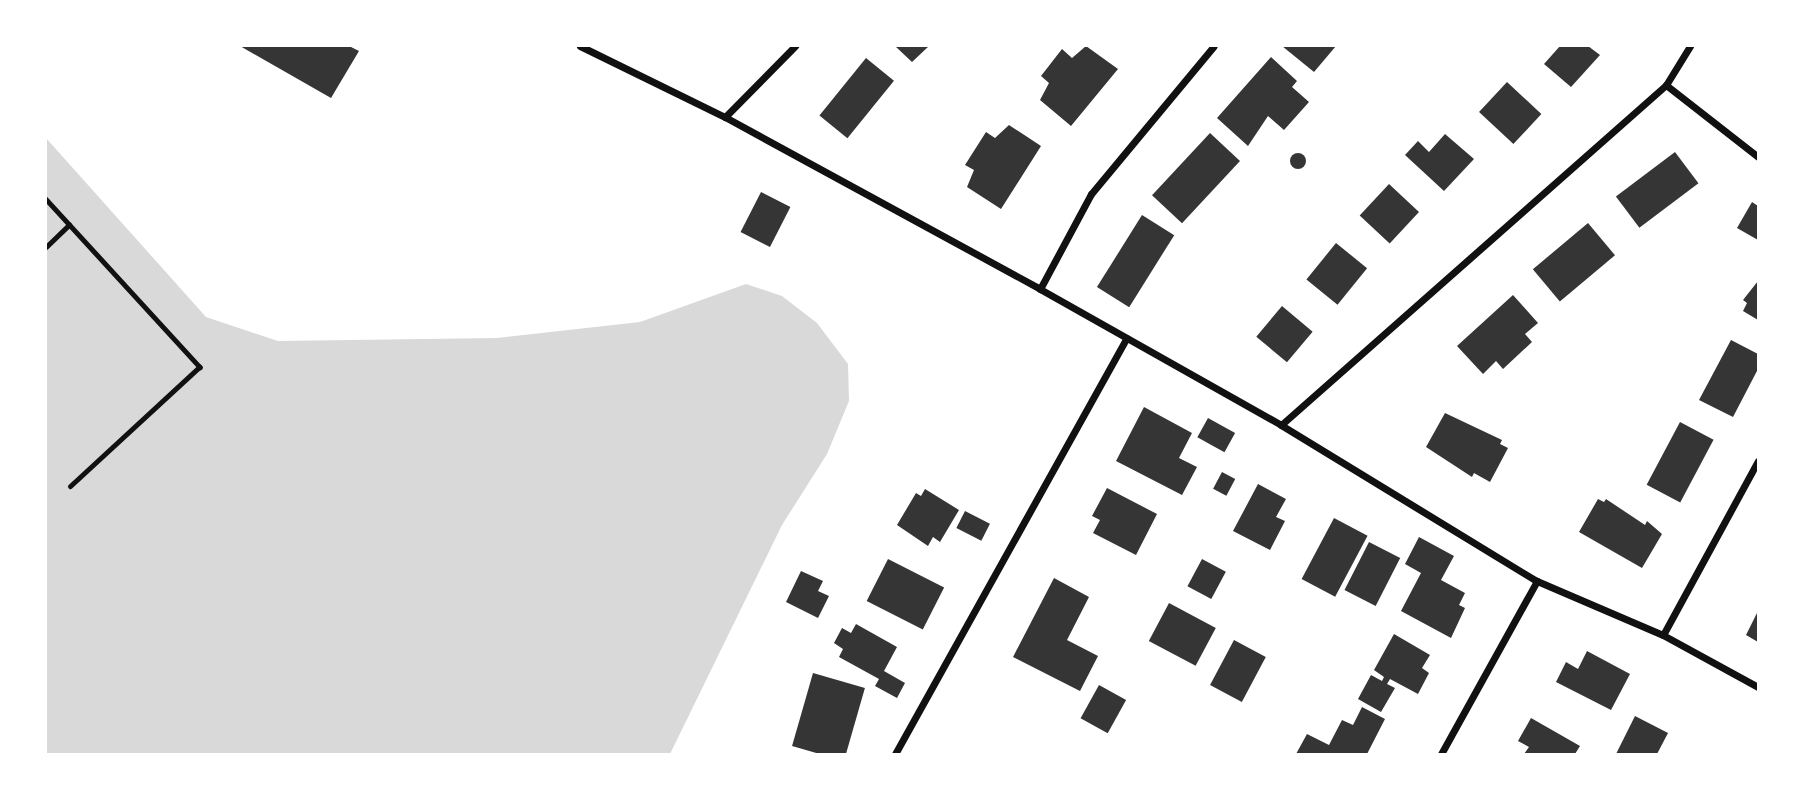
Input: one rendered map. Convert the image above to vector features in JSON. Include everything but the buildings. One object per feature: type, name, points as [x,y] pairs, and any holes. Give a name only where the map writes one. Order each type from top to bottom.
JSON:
[{"type":"street","points":[[580,46],[725,117],[1040,289],[1281,425],[1537,581],[1663,635],[1759,687]]},
{"type":"street","points":[[725,117],[795,46]]},
{"type":"street","points":[[1040,289],[1091,194],[1214,46]]},
{"type":"street","points":[[1281,425],[1666,85],[1690,46]]},
{"type":"street","points":[[1666,85],[1759,157]]},
{"type":"street","points":[[895,754],[1127,338]]},
{"type":"street","points":[[1663,635],[1759,461]]},
{"type":"street","points":[[1441,754],[1537,581]]},
{"type":"path","points":[[46,200],[200,367],[71,486]]},
{"type":"path","points":[[46,247],[69,225]]},
{"type":"shaded area","points":[[46,138],[206,317],[278,341],[497,338],[640,322],[746,284],[782,296],[817,323],[848,364],[849,401],[827,454],[782,525],[670,754],[46,754]]}]
